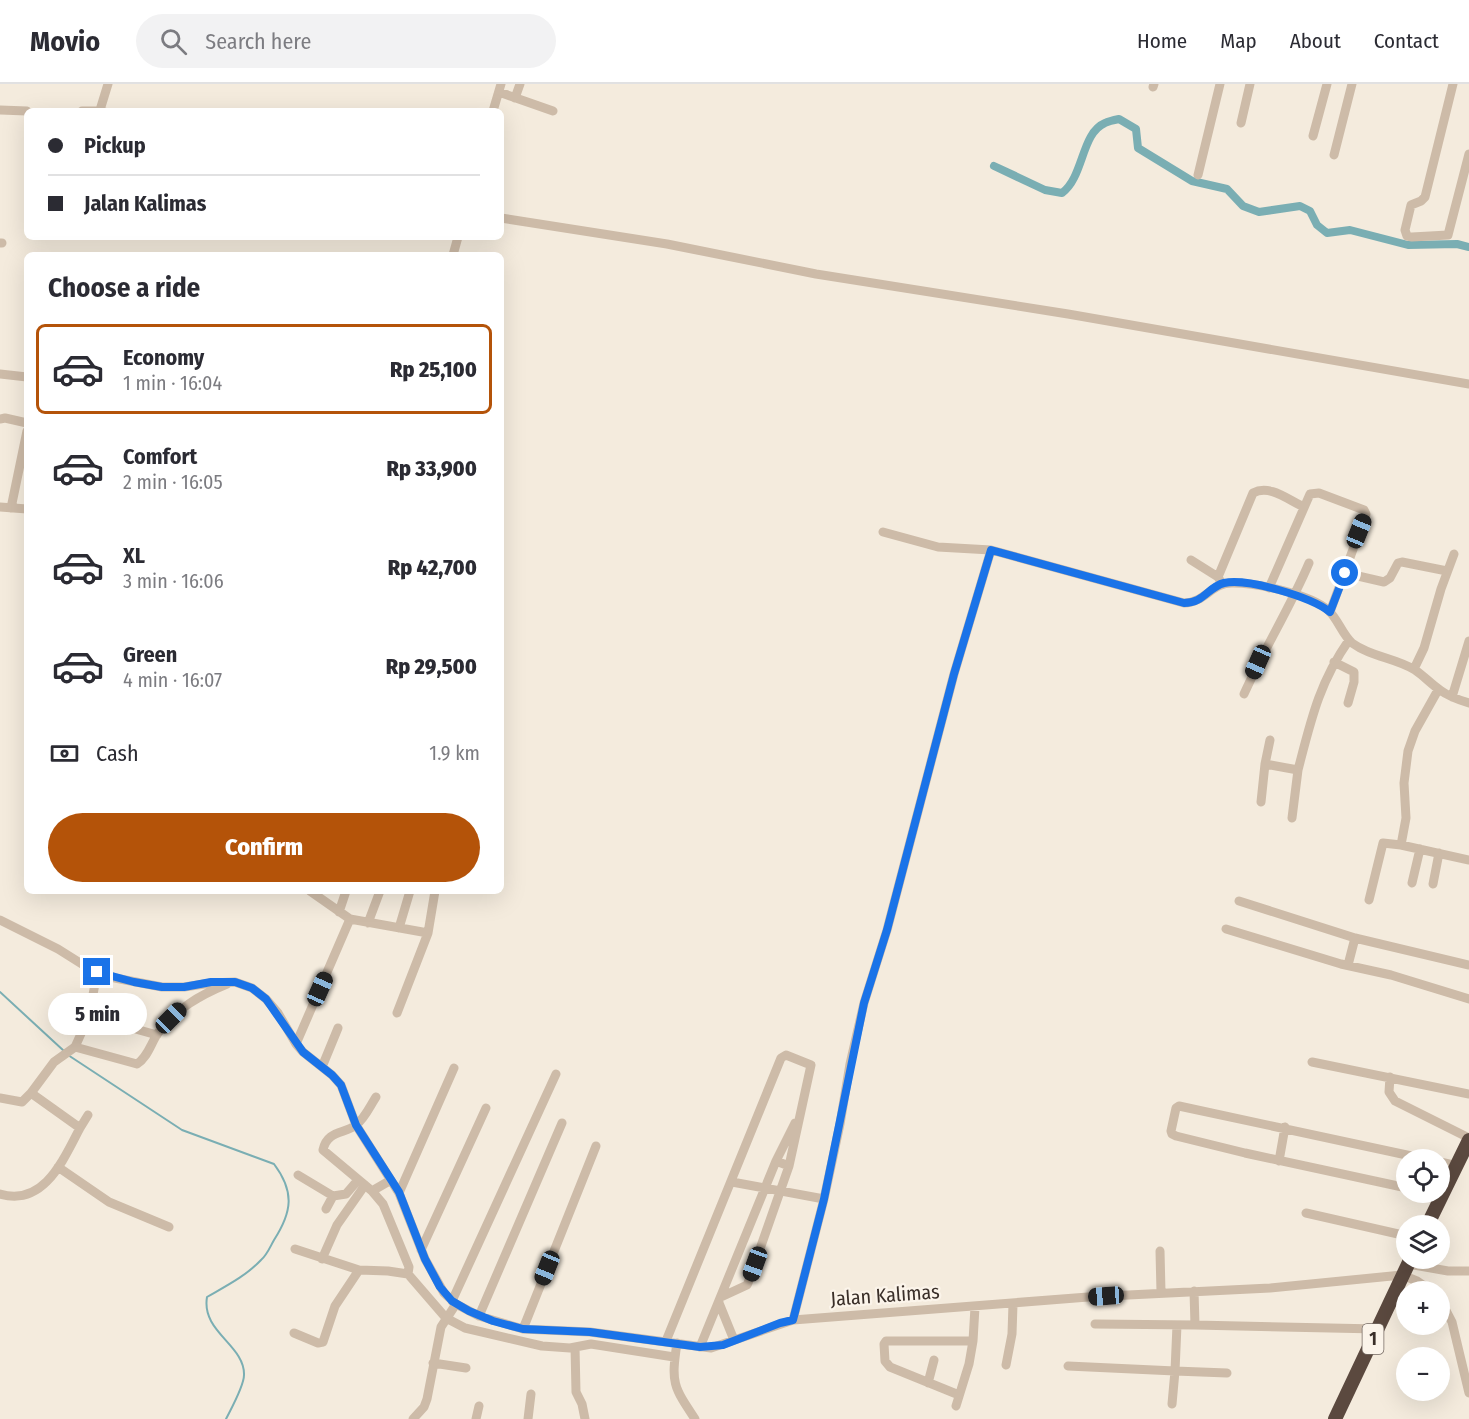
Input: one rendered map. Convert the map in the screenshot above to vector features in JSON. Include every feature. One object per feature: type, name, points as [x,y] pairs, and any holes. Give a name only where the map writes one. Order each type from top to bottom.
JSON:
[{"type":"highway","points":[[1450,1181],[1469,1139]]},
{"type":"highway","name":"1","points":[[1335,1419],[1406,1269]]},
{"type":"street","points":[[102,108],[108,84]]},
{"type":"street","points":[[515,98],[520,84]]},
{"type":"street","points":[[1198,175],[1220,84]]},
{"type":"street","points":[[1240,123],[1250,84]]},
{"type":"street","points":[[1313,136],[1327,84]]},
{"type":"street","points":[[1334,155],[1352,84]]},
{"type":"street","points":[[1454,84],[1425,197],[1411,205],[1405,230],[1407,236],[1448,235],[1469,154]]},
{"type":"street","points":[[494,108],[500,88],[515,98],[553,111]]},
{"type":"street","points":[[0,110],[24,111]]},
{"type":"street","points":[[504,218],[667,244],[816,274],[1068,314],[1469,384]]},
{"type":"street","points":[[0,374],[24,377]]},
{"type":"street","points":[[0,419],[24,422]]},
{"type":"street","points":[[11,508],[24,445]]},
{"type":"street","points":[[883,532],[938,547],[991,550],[1177,602],[1196,602],[1220,580],[1253,493],[1259,489],[1268,489],[1304,507]]},
{"type":"street","points":[[1269,588],[1310,494],[1314,492],[1366,512],[1330,612]]},
{"type":"street","points":[[0,507],[24,509]]},
{"type":"street","points":[[793,1320],[824,1199],[864,1003],[887,930],[954,674],[991,550]]},
{"type":"street","points":[[1414,669],[1424,648],[1454,554]]},
{"type":"street","points":[[1191,560],[1220,580],[1269,588],[1309,599],[1330,612],[1355,645],[1385,660],[1414,669],[1438,690],[1469,703]]},
{"type":"street","points":[[1345,573],[1384,582],[1390,578],[1398,563],[1402,562],[1448,571]]},
{"type":"street","points":[[1244,694],[1258,662],[1296,595],[1309,563]]},
{"type":"street","points":[[1292,818],[1298,770],[1315,704],[1334,663],[1349,640]]},
{"type":"street","points":[[1452,697],[1469,641]]},
{"type":"street","points":[[1334,663],[1354,672],[1354,682],[1348,703]]},
{"type":"street","points":[[1401,845],[1406,818],[1404,783],[1408,751],[1415,731],[1438,690]]},
{"type":"street","points":[[1261,802],[1270,740]]},
{"type":"street","points":[[1265,764],[1298,770]]},
{"type":"street","points":[[1369,900],[1383,843],[1469,860]]},
{"type":"street","points":[[1412,882],[1420,849]]},
{"type":"street","points":[[1433,884],[1439,853]]},
{"type":"street","points":[[339,912],[345,894]]},
{"type":"street","points":[[368,922],[379,894]]},
{"type":"street","points":[[399,928],[409,894]]},
{"type":"street","points":[[397,1014],[428,933],[434,894]]},
{"type":"street","points":[[322,895],[339,912],[350,919],[428,933]]},
{"type":"street","points":[[1239,900],[1355,938],[1469,966]]},
{"type":"street","points":[[296,1044],[350,919]]},
{"type":"street","name":"Jalan Kalimas","points":[[0,921],[97,972],[124,980],[162,987],[235,982],[252,988],[278,1013],[303,1052],[341,1085],[352,1127],[376,1184],[399,1192],[421,1250],[452,1309],[523,1329],[590,1332],[666,1341],[676,1350],[711,1348],[793,1320],[1161,1292],[1292,1286],[1396,1268]]},
{"type":"street","points":[[1226,929],[1469,999]]},
{"type":"street","points":[[1348,965],[1355,938]]},
{"type":"street","points":[[0,1098],[22,1102],[32,1093],[54,1062],[74,1048],[89,1016],[97,972]]},
{"type":"street","points":[[74,1048],[137,1064],[143,1059],[157,1035],[181,1008],[205,994],[235,982]]},
{"type":"street","points":[[89,1016],[157,1035]]},
{"type":"street","points":[[322,1067],[338,1028]]},
{"type":"street","points":[[666,1341],[782,1058],[786,1054],[811,1065],[789,1166],[747,1285],[720,1300]]},
{"type":"street","points":[[1312,1062],[1469,1094]]},
{"type":"street","points":[[399,1192],[454,1068]]},
{"type":"street","points":[[413,1419],[424,1407],[427,1399],[441,1327],[452,1309],[555,1074]]},
{"type":"street","points":[[1390,1077],[1389,1092],[1395,1101],[1469,1139]]},
{"type":"street","points":[[32,1093],[80,1128]]},
{"type":"street","points":[[376,1097],[352,1127],[330,1137],[323,1150],[376,1184],[401,1244],[409,1267],[408,1274]]},
{"type":"street","points":[[1396,1152],[1179,1106],[1176,1108],[1171,1131],[1176,1136],[1279,1161],[1351,1174],[1396,1185]]},
{"type":"street","points":[[421,1250],[486,1108]]},
{"type":"street","points":[[700,1347],[776,1161],[801,1110]]},
{"type":"street","points":[[0,1194],[15,1197],[34,1193],[40,1189],[58,1167],[88,1115]]},
{"type":"street","points":[[479,1316],[562,1123]]},
{"type":"street","points":[[1279,1161],[1285,1127]]},
{"type":"street","points":[[523,1329],[596,1146]]},
{"type":"street","points":[[776,1161],[789,1166]]},
{"type":"street","points":[[1450,1164],[1458,1166]]},
{"type":"street","points":[[58,1167],[108,1202],[169,1227]]},
{"type":"street","points":[[298,1175],[333,1196],[376,1184]]},
{"type":"street","points":[[732,1182],[824,1199]]},
{"type":"street","points":[[322,1259],[337,1225],[376,1184]]},
{"type":"street","points":[[326,1209],[333,1196]]},
{"type":"street","points":[[1306,1213],[1396,1233]]},
{"type":"street","points":[[295,1249],[359,1270],[408,1274],[452,1309],[465,1328],[542,1346],[575,1347],[591,1344],[676,1350],[676,1391],[695,1419]]},
{"type":"street","points":[[1160,1251],[1161,1292]]},
{"type":"street","name":"Jalan Kalimas","points":[[1432,1269],[1469,1272]]},
{"type":"street","points":[[294,1333],[318,1343],[323,1342],[335,1306],[359,1270]]},
{"type":"street","points":[[1194,1291],[1195,1325]]},
{"type":"street","points":[[720,1300],[734,1340]]},
{"type":"street","points":[[1006,1365],[1012,1334],[1013,1304]]},
{"type":"street","points":[[956,1406],[969,1364],[975,1307]]},
{"type":"street","points":[[1450,1318],[1465,1356],[1469,1393]]},
{"type":"street","points":[[1095,1324],[1378,1329]]},
{"type":"street","points":[[1172,1404],[1178,1325]]},
{"type":"street","points":[[959,1395],[886,1365],[885,1342],[973,1341]]},
{"type":"street","points":[[575,1347],[576,1392],[582,1404],[585,1419]]},
{"type":"street","points":[[928,1383],[934,1360]]},
{"type":"street","points":[[433,1363],[466,1368]]},
{"type":"street","points":[[1068,1366],[1227,1373]]},
{"type":"street","points":[[528,1419],[531,1394]]},
{"type":"street","points":[[476,1419],[479,1406]]},
{"type":"waterway","points":[[994,166],[1045,190],[1062,193],[1075,177],[1091,136],[1097,128],[1119,119],[1136,129],[1138,148],[1192,181],[1227,189],[1243,206],[1259,212],[1300,206],[1310,211],[1317,225],[1327,233],[1350,230],[1408,245],[1457,244],[1469,247]]},
{"type":"waterway","points":[[0,992],[64,1051]]},
{"type":"waterway","points":[[68,1055],[182,1130],[274,1164],[281,1174],[289,1202],[285,1220],[267,1253],[242,1276],[207,1297],[210,1320],[238,1355],[244,1375],[242,1385],[226,1419]]},
{"type":"route","points":[[97,972],[162,987],[235,982],[252,988],[266,999],[278,1013],[296,1044],[341,1085],[356,1125],[399,1192],[425,1259],[444,1293],[456,1304],[479,1316],[523,1329],[590,1332],[711,1348],[723,1345],[793,1320],[824,1199],[864,1003],[887,930],[954,674],[991,550],[1184,603],[1194,603],[1216,587],[1233,582],[1269,588],[1309,599],[1330,612],[1345,573]]}]
